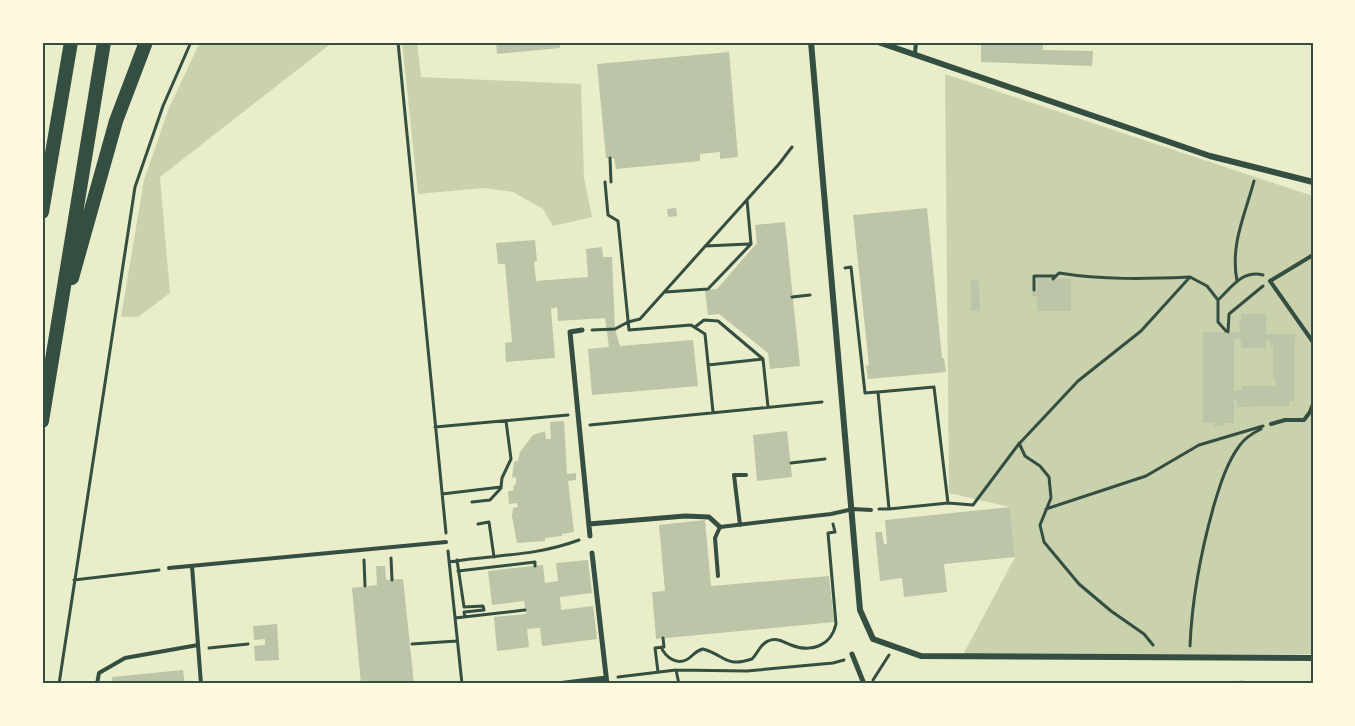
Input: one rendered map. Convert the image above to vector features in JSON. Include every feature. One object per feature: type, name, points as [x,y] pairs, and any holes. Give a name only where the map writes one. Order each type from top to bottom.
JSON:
[{"type":"highway","points":[[42,212],[71,42]]},
{"type":"highway","points":[[42,421],[104,42]]},
{"type":"highway","points":[[54,344],[116,121],[146,42]]},
{"type":"street","points":[[811,42],[860,610],[873,639],[921,656],[1313,658]]},
{"type":"street","points":[[878,42],[1210,156],[1313,182]]},
{"type":"street","points":[[582,330],[570,332],[590,536]]},
{"type":"street","points":[[589,524],[685,516],[709,517],[720,527]]},
{"type":"street","points":[[557,684],[606,681],[592,553]]},
{"type":"street","points":[[852,654],[864,684]]},
{"type":"lane","points":[[915,53],[916,42]]},
{"type":"lane","points":[[1313,255],[1270,280],[1313,342]]},
{"type":"lane","points":[[1270,424],[1285,420],[1304,420],[1313,404]]},
{"type":"lane","points":[[740,525],[734,476],[746,476]]},
{"type":"lane","points":[[718,576],[715,538],[720,527],[831,514],[853,509],[871,510]]},
{"type":"lane","points":[[169,568],[446,542]]},
{"type":"lane","points":[[192,566],[201,684]]},
{"type":"lane","points":[[97,684],[99,673],[125,658],[198,647]]},
{"type":"path","points":[[59,684],[135,186],[163,106],[191,42]]},
{"type":"path","points":[[398,42],[446,542],[462,684]]},
{"type":"path","points":[[607,329],[640,319],[779,165],[792,147]]},
{"type":"path","points":[[610,158],[611,182]]},
{"type":"path","points":[[1238,280],[1234,260],[1235,246],[1254,180]]},
{"type":"path","points":[[605,182],[608,215],[618,221],[629,330],[691,325],[705,334],[713,412]]},
{"type":"path","points":[[664,292],[708,289],[751,244],[747,199]]},
{"type":"path","points":[[705,246],[751,244]]},
{"type":"path","points":[[845,268],[851,267],[865,393]]},
{"type":"path","points":[[1034,290],[1034,276],[1054,277],[1059,273],[1130,279],[1190,277],[1206,286],[1218,300],[1218,322],[1228,332],[1228,317],[1231,311],[1270,280],[1264,275],[1254,273],[1244,276],[1218,300]]},
{"type":"path","points":[[871,510],[948,503],[973,505],[1019,443],[1078,381],[1141,331],[1190,277]]},
{"type":"path","points":[[792,297],[810,295]]},
{"type":"path","points":[[694,327],[704,320],[718,321],[762,359],[768,407]]},
{"type":"path","points":[[850,324],[857,323]]},
{"type":"path","points":[[708,365],[762,359]]},
{"type":"path","points":[[858,394],[934,387],[948,503]]},
{"type":"path","points":[[878,392],[889,509]]},
{"type":"path","points":[[579,427],[822,402]]},
{"type":"path","points":[[435,427],[578,414]]},
{"type":"path","points":[[472,502],[490,500],[501,487],[502,478],[511,459],[506,421]]},
{"type":"path","points":[[1046,509],[1146,476],[1198,446],[1270,424]]},
{"type":"path","points":[[1189,657],[1191,616],[1197,575],[1221,484],[1241,444],[1270,424]]},
{"type":"path","points":[[1019,443],[1025,456],[1040,466],[1049,477],[1051,498],[1040,525],[1044,542],[1079,584],[1111,611],[1144,634],[1162,657]]},
{"type":"path","points":[[791,463],[825,459]]},
{"type":"path","points":[[442,494],[501,487]]},
{"type":"path","points":[[478,524],[489,522],[494,557]]},
{"type":"path","points":[[661,647],[665,655],[678,661],[688,659],[695,651],[703,649],[719,658],[736,662],[752,659],[769,640],[781,640],[790,645],[807,648],[824,644],[835,632],[837,624],[828,533],[835,531],[833,524]]},
{"type":"path","points":[[449,562],[555,549],[590,536]]},
{"type":"path","points":[[390,547],[393,580]]},
{"type":"path","points":[[363,550],[365,586]]},
{"type":"path","points":[[457,560],[464,607],[483,606],[484,610],[464,612],[465,617]]},
{"type":"path","points":[[458,571],[535,562],[535,566]]},
{"type":"path","points":[[74,580],[169,568]]},
{"type":"path","points":[[455,618],[525,610]]},
{"type":"path","points":[[658,672],[655,648],[664,647],[663,638]]},
{"type":"path","points":[[412,644],[457,641]]},
{"type":"path","points":[[198,647],[248,644]]},
{"type":"path","points":[[870,684],[894,648]]},
{"type":"path","points":[[606,681],[676,670],[747,671],[833,663],[846,659]]},
{"type":"path","points":[[676,670],[679,684]]},
{"type":"green space","points":[[200,42],[333,42],[160,177],[170,293],[138,317],[121,317],[144,180],[169,108]]},
{"type":"green space","points":[[402,42],[417,42],[421,77],[581,84],[584,178],[592,217],[553,226],[543,209],[513,192],[483,188],[418,194]]},
{"type":"green space","points":[[945,74],[1313,196],[1313,654],[963,655],[1015,557],[1010,507],[949,493]]},
{"type":"building","points":[[496,42],[559,42],[560,48],[497,54]]},
{"type":"building","points":[[981,42],[1043,42],[1043,50],[1093,51],[1092,66],[981,62]]},
{"type":"building","points":[[729,52],[738,157],[720,159],[720,152],[700,154],[700,161],[616,169],[614,158],[606,158],[597,64]]},
{"type":"building","points":[[676,208],[677,216],[668,217],[667,209]]},
{"type":"building","points":[[927,208],[942,358],[944,358],[946,372],[868,379],[866,366],[869,365],[853,215]]},
{"type":"building","points":[[785,222],[800,366],[770,369],[768,353],[719,314],[708,315],[705,290],[717,289],[757,243],[755,225]]},
{"type":"building","points":[[535,240],[536,281],[588,277],[586,249],[602,247],[603,257],[612,257],[615,329],[620,346],[693,340],[698,386],[592,395],[588,349],[609,347],[605,318],[558,321],[557,307],[551,309],[555,358],[506,362],[505,343],[512,342],[505,264],[498,264],[496,243]]},
{"type":"building","points":[[1037,278],[1071,279],[1071,311],[1037,311],[1037,296],[1032,296],[1033,290],[1037,290]]},
{"type":"building","points":[[971,280],[979,281],[980,311],[971,311]]},
{"type":"building","points":[[1241,314],[1266,314],[1266,334],[1295,334],[1294,401],[1289,401],[1289,406],[1237,407],[1237,400],[1234,400],[1234,423],[1214,426],[1214,423],[1203,423],[1203,332],[1241,332],[1239,320],[1242,320]],"holes":[[[1234,339],[1241,339],[1241,348],[1266,348],[1266,340],[1270,340],[1270,346],[1273,346],[1275,386],[1242,386],[1242,390],[1234,391]]]},
{"type":"building","points":[[564,421],[567,474],[576,473],[576,480],[568,481],[574,532],[545,538],[545,541],[517,543],[512,516],[513,508],[518,507],[517,503],[509,504],[508,491],[513,491],[516,484],[516,477],[512,478],[514,462],[518,461],[520,452],[533,435],[545,431],[546,439],[551,439],[550,422]]},
{"type":"building","points":[[787,431],[792,477],[757,481],[753,435]]},
{"type":"building","points":[[1010,507],[1015,557],[944,564],[947,592],[904,597],[902,578],[880,581],[875,532],[882,532],[884,544],[887,544],[885,520]]},
{"type":"building","points":[[705,520],[711,586],[829,576],[834,622],[656,639],[652,592],[665,591],[659,525]]},
{"type":"building","points":[[588,560],[592,593],[560,597],[561,610],[593,606],[597,639],[542,646],[540,628],[527,629],[529,647],[497,651],[494,617],[526,614],[524,601],[492,605],[488,571],[543,565],[545,583],[558,581],[556,563]]},
{"type":"building","points":[[376,566],[385,566],[386,580],[403,579],[414,684],[361,684],[352,588],[377,585]]},
{"type":"building","points":[[277,624],[279,660],[255,661],[254,646],[265,645],[265,639],[254,640],[253,626]]},
{"type":"building","points":[[183,670],[185,684],[113,684],[112,677]]},
{"type":"building","points":[[1243,680],[1244,682],[1259,681],[1259,684],[1220,684]]}]
